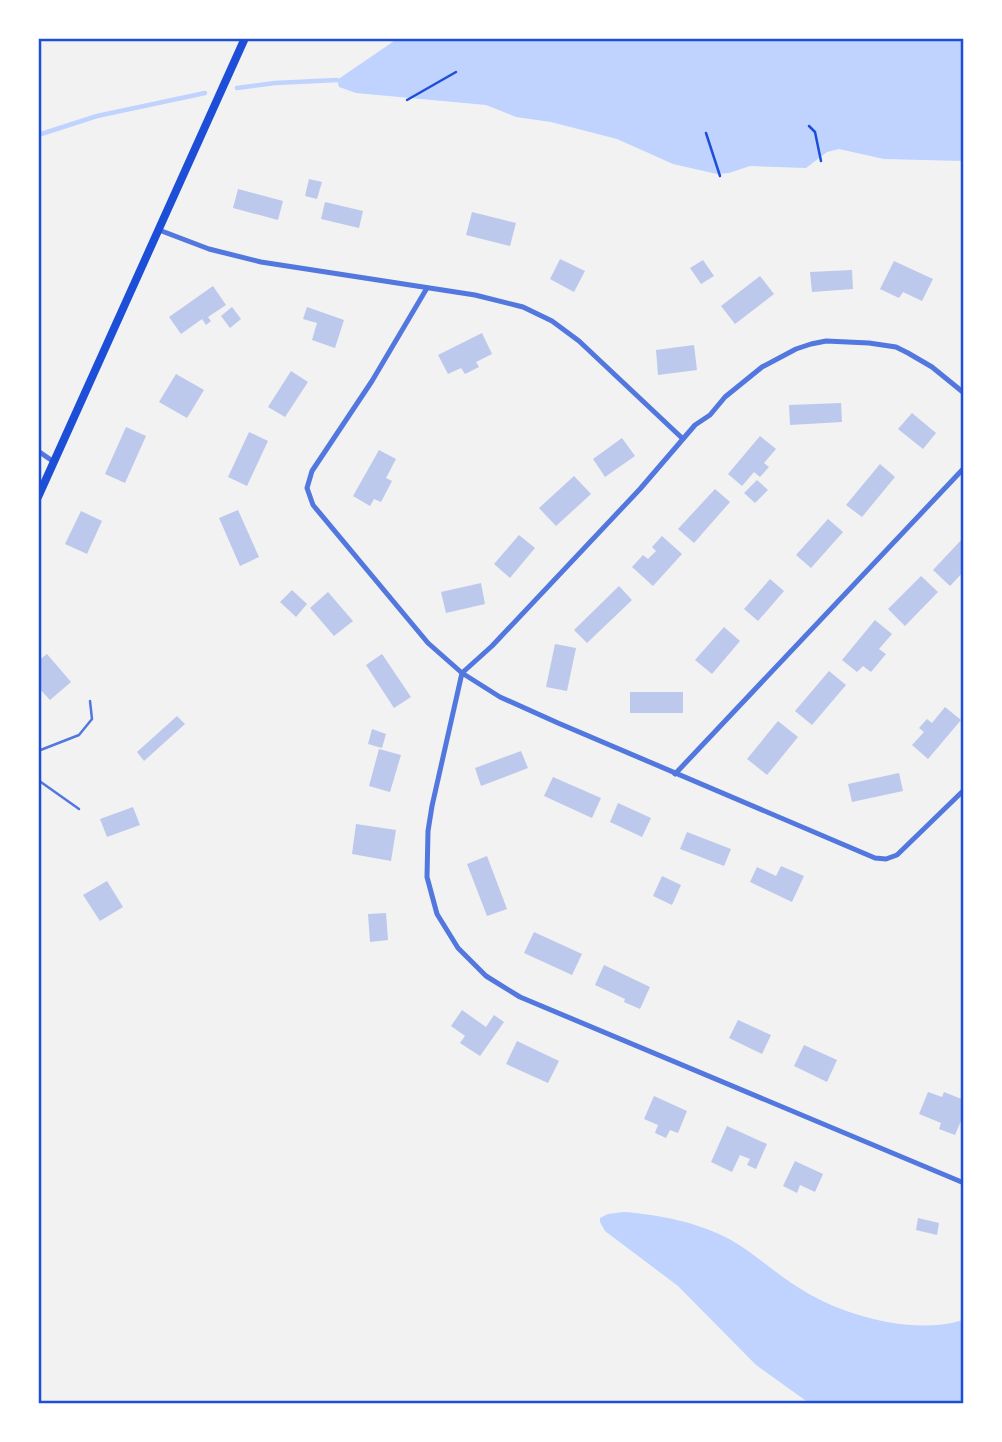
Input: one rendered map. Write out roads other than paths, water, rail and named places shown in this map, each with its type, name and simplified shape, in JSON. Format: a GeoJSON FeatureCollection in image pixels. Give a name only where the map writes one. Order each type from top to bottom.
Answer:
{"type":"FeatureCollection","features":[{"type":"Feature","properties":{"kind":"main road"},"geometry":{"type":"LineString","coordinates":[[38,498],[246,38]]}},
{"type":"Feature","properties":{"kind":"street"},"geometry":{"type":"LineString","coordinates":[[159,230],[209,248],[261,262],[499,300],[523,307],[552,321],[579,341],[682,438]]}},
{"type":"Feature","properties":{"kind":"street"},"geometry":{"type":"LineString","coordinates":[[427,288],[372,381],[312,471],[307,488],[313,505],[419,632],[462,673],[500,697],[675,774],[880,859],[892,858],[908,847],[964,790]]}},
{"type":"Feature","properties":{"kind":"street"},"geometry":{"type":"LineString","coordinates":[[964,393],[932,367],[896,347],[826,341],[796,349],[743,381],[682,438],[640,489],[542,594],[462,673],[432,806],[426,862],[427,877],[437,914],[458,948],[494,982],[520,997],[964,1183]]}},
{"type":"Feature","properties":{"kind":"street"},"geometry":{"type":"LineString","coordinates":[[38,451],[54,462]]}},
{"type":"Feature","properties":{"kind":"street"},"geometry":{"type":"LineString","coordinates":[[675,774],[964,468]]}},
{"type":"Feature","properties":{"kind":"lane"},"geometry":{"type":"LineString","coordinates":[[38,751],[79,735],[92,719],[90,701]]}},
{"type":"Feature","properties":{"kind":"lane"},"geometry":{"type":"LineString","coordinates":[[38,780],[79,809]]}},
{"type":"Feature","properties":{"kind":"water"},"geometry":{"type":"Polygon","coordinates":[[[397,39],[963,39],[963,161],[884,159],[839,149],[827,152],[806,168],[750,166],[717,174],[673,164],[617,139],[551,122],[516,117],[486,105],[356,93],[339,87],[337,80],[397,39]]]}},
{"type":"Feature","properties":{"kind":"water"},"geometry":{"type":"Polygon","coordinates":[[[624,1212],[679,1220],[705,1228],[739,1245],[813,1296],[855,1314],[922,1326],[963,1320],[963,1403],[809,1403],[756,1365],[678,1286],[605,1231],[600,1218],[624,1212]]]}},
{"type":"Feature","properties":{"kind":"waterway"},"geometry":{"type":"LineString","coordinates":[[237,88],[337,80]]}},
{"type":"Feature","properties":{"kind":"waterway"},"geometry":{"type":"LineString","coordinates":[[38,135],[97,116],[205,93]]}}]}
